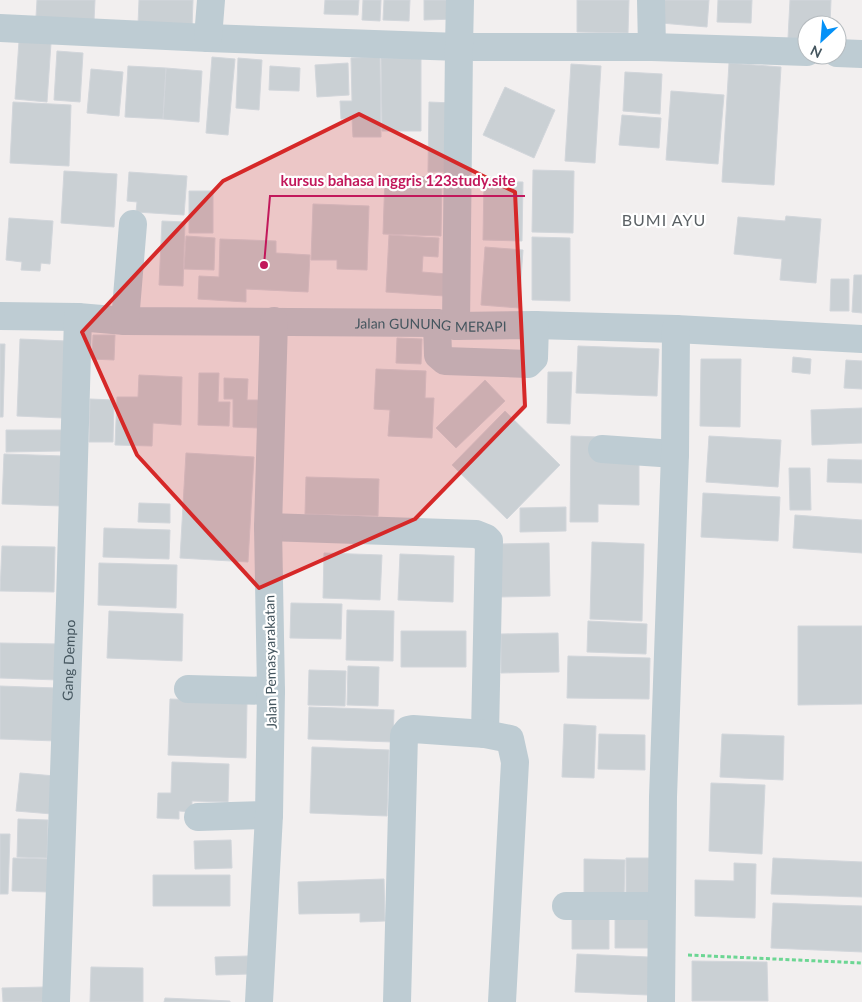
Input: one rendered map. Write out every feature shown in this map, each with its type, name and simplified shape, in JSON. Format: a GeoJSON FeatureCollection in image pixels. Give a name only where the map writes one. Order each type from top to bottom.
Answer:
{"type":"FeatureCollection","features":[{"type":"Feature","properties":{"kind":"street"},"geometry":{"type":"LineString","coordinates":[[208,38],[211,0]]}},
{"type":"Feature","properties":{"kind":"street"},"geometry":{"type":"LineString","coordinates":[[460,0],[447,325],[438,355],[445,361],[528,364],[534,358],[535,325]]}},
{"type":"Feature","properties":{"kind":"street"},"geometry":{"type":"LineString","coordinates":[[651,0],[652,47]]}},
{"type":"Feature","properties":{"kind":"street"},"geometry":{"type":"LineString","coordinates":[[0,28],[459,47],[652,47],[797,52]]}},
{"type":"Feature","properties":{"kind":"street"},"geometry":{"type":"LineString","coordinates":[[847,53],[862,54]]}},
{"type":"Feature","properties":{"kind":"street"},"geometry":{"type":"LineString","coordinates":[[125,321],[133,224]]}},
{"type":"Feature","properties":{"kind":"street","name":"Jalan GUNUNG MERAPI"},"geometry":{"type":"LineString","coordinates":[[0,316],[78,317],[125,321],[535,325],[676,329],[862,339]]}},
{"type":"Feature","properties":{"kind":"street","name":"Gang Dempo"},"geometry":{"type":"LineString","coordinates":[[56,1002],[78,317]]}},
{"type":"Feature","properties":{"kind":"street","name":"Jalan Pemasyarakatan"},"geometry":{"type":"LineString","coordinates":[[258,1002],[269,816],[271,691],[268,527],[274,321]]}},
{"type":"Feature","properties":{"kind":"street"},"geometry":{"type":"LineString","coordinates":[[661,1002],[663,797],[675,454],[676,329]]}},
{"type":"Feature","properties":{"kind":"street"},"geometry":{"type":"LineString","coordinates":[[602,449],[675,454]]}},
{"type":"Feature","properties":{"kind":"street"},"geometry":{"type":"LineString","coordinates":[[268,527],[476,534],[486,538],[489,541],[485,734]]}},
{"type":"Feature","properties":{"kind":"street"},"geometry":{"type":"LineString","coordinates":[[188,689],[271,691]]}},
{"type":"Feature","properties":{"kind":"street"},"geometry":{"type":"LineString","coordinates":[[397,1002],[404,735],[408,730],[413,729],[485,734],[510,739],[515,762],[502,1002]]}},
{"type":"Feature","properties":{"kind":"street"},"geometry":{"type":"LineString","coordinates":[[198,817],[269,816]]}},
{"type":"Feature","properties":{"kind":"street"},"geometry":{"type":"LineString","coordinates":[[566,906],[661,906]]}},
{"type":"Feature","properties":{"kind":"path"},"geometry":{"type":"LineString","coordinates":[[660,953],[862,964]]}},
{"type":"Feature","properties":{"kind":"highlighted area"},"geometry":{"type":"Polygon","coordinates":[[[359,114],[515,192],[525,406],[415,519],[259,588],[137,455],[82,332],[223,181],[359,114]]]}},
{"type":"Feature","properties":{"kind":"building"},"geometry":{"type":"Polygon","coordinates":[[[37,0],[95,0],[94,21],[36,17],[37,0]]]}},
{"type":"Feature","properties":{"kind":"building"},"geometry":{"type":"Polygon","coordinates":[[[139,0],[193,0],[192,28],[138,24],[139,0]]]}},
{"type":"Feature","properties":{"kind":"building"},"geometry":{"type":"Polygon","coordinates":[[[325,0],[359,0],[358,15],[324,14],[325,0]]]}},
{"type":"Feature","properties":{"kind":"building"},"geometry":{"type":"Polygon","coordinates":[[[363,0],[381,0],[380,21],[362,20],[363,0]]]}},
{"type":"Feature","properties":{"kind":"building"},"geometry":{"type":"Polygon","coordinates":[[[384,0],[410,0],[409,21],[383,20],[384,0]]]}},
{"type":"Feature","properties":{"kind":"building"},"geometry":{"type":"Polygon","coordinates":[[[424,0],[454,0],[454,19],[424,20],[424,0]]]}},
{"type":"Feature","properties":{"kind":"building"},"geometry":{"type":"Polygon","coordinates":[[[577,0],[629,0],[628,33],[577,32],[577,0]]]}},
{"type":"Feature","properties":{"kind":"building"},"geometry":{"type":"Polygon","coordinates":[[[663,0],[709,0],[707,27],[661,23],[663,0]]]}},
{"type":"Feature","properties":{"kind":"building"},"geometry":{"type":"Polygon","coordinates":[[[718,0],[752,0],[751,23],[717,22],[718,0]]]}},
{"type":"Feature","properties":{"kind":"building"},"geometry":{"type":"Polygon","coordinates":[[[790,0],[831,0],[830,15],[797,15],[797,38],[788,38],[790,0]]]}},
{"type":"Feature","properties":{"kind":"building"},"geometry":{"type":"Polygon","coordinates":[[[19,41],[51,43],[47,102],[15,99],[19,41]]]}},
{"type":"Feature","properties":{"kind":"building"},"geometry":{"type":"Polygon","coordinates":[[[57,51],[83,53],[80,102],[54,100],[57,51]]]}},
{"type":"Feature","properties":{"kind":"building"},"geometry":{"type":"Polygon","coordinates":[[[212,57],[235,59],[228,135],[206,133],[212,57]]]}},
{"type":"Feature","properties":{"kind":"building"},"geometry":{"type":"Polygon","coordinates":[[[380,57],[381,137],[353,137],[352,118],[341,119],[340,101],[352,101],[351,58],[380,57]]]}},
{"type":"Feature","properties":{"kind":"building"},"geometry":{"type":"Polygon","coordinates":[[[238,58],[262,60],[259,110],[236,108],[238,58]]]}},
{"type":"Feature","properties":{"kind":"building"},"geometry":{"type":"Polygon","coordinates":[[[381,58],[421,58],[421,131],[382,131],[381,58]]]}},
{"type":"Feature","properties":{"kind":"building"},"geometry":{"type":"Polygon","coordinates":[[[348,63],[349,95],[317,97],[315,65],[348,63]]]}},
{"type":"Feature","properties":{"kind":"building"},"geometry":{"type":"Polygon","coordinates":[[[729,63],[781,67],[774,185],[722,182],[729,63]]]}},
{"type":"Feature","properties":{"kind":"building"},"geometry":{"type":"Polygon","coordinates":[[[571,64],[601,66],[595,163],[565,161],[571,64]]]}},
{"type":"Feature","properties":{"kind":"building"},"geometry":{"type":"Polygon","coordinates":[[[128,66],[166,68],[163,119],[125,117],[128,66]]]}},
{"type":"Feature","properties":{"kind":"building"},"geometry":{"type":"Polygon","coordinates":[[[270,66],[300,68],[299,91],[269,90],[270,66]]]}},
{"type":"Feature","properties":{"kind":"building"},"geometry":{"type":"Polygon","coordinates":[[[166,68],[202,71],[199,122],[163,119],[166,68]]]}},
{"type":"Feature","properties":{"kind":"building"},"geometry":{"type":"Polygon","coordinates":[[[91,69],[123,72],[119,116],[87,113],[91,69]]]}},
{"type":"Feature","properties":{"kind":"building"},"geometry":{"type":"Polygon","coordinates":[[[625,72],[662,74],[660,114],[623,111],[625,72]]]}},
{"type":"Feature","properties":{"kind":"building"},"geometry":{"type":"Polygon","coordinates":[[[505,87],[555,110],[534,158],[483,135],[505,87]]]}},
{"type":"Feature","properties":{"kind":"building"},"geometry":{"type":"Polygon","coordinates":[[[671,91],[724,95],[718,164],[666,160],[671,91]]]}},
{"type":"Feature","properties":{"kind":"building"},"geometry":{"type":"Polygon","coordinates":[[[13,102],[71,105],[69,166],[10,163],[13,102]]]}},
{"type":"Feature","properties":{"kind":"building"},"geometry":{"type":"Polygon","coordinates":[[[429,102],[452,103],[451,172],[428,172],[429,102]]]}},
{"type":"Feature","properties":{"kind":"building"},"geometry":{"type":"Polygon","coordinates":[[[622,115],[661,118],[659,148],[619,145],[622,115]]]}},
{"type":"Feature","properties":{"kind":"building"},"geometry":{"type":"Polygon","coordinates":[[[533,170],[574,171],[573,233],[532,232],[533,170]]]}},
{"type":"Feature","properties":{"kind":"building"},"geometry":{"type":"Polygon","coordinates":[[[64,171],[117,174],[114,227],[61,223],[64,171]]]}},
{"type":"Feature","properties":{"kind":"building"},"geometry":{"type":"Polygon","coordinates":[[[129,172],[187,176],[184,215],[136,212],[137,202],[127,201],[129,172]]]}},
{"type":"Feature","properties":{"kind":"building"},"geometry":{"type":"Polygon","coordinates":[[[385,176],[442,177],[441,236],[383,234],[385,176]]]}},
{"type":"Feature","properties":{"kind":"building"},"geometry":{"type":"Polygon","coordinates":[[[484,181],[523,182],[522,241],[483,240],[484,181]]]}},
{"type":"Feature","properties":{"kind":"building"},"geometry":{"type":"Polygon","coordinates":[[[189,191],[213,191],[213,233],[189,233],[189,191]]]}},
{"type":"Feature","properties":{"kind":"building"},"geometry":{"type":"Polygon","coordinates":[[[313,204],[369,206],[367,270],[337,269],[337,260],[311,260],[313,204]]]}},
{"type":"Feature","properties":{"kind":"building"},"geometry":{"type":"Polygon","coordinates":[[[786,216],[821,219],[816,283],[780,280],[782,259],[734,254],[738,217],[785,221],[786,216]]]}},
{"type":"Feature","properties":{"kind":"building"},"geometry":{"type":"Polygon","coordinates":[[[9,218],[53,221],[50,264],[41,263],[40,271],[21,270],[22,262],[6,260],[9,218]]]}},
{"type":"Feature","properties":{"kind":"building"},"geometry":{"type":"Polygon","coordinates":[[[162,221],[185,222],[183,286],[159,285],[162,221]]]}},
{"type":"Feature","properties":{"kind":"building"},"geometry":{"type":"Polygon","coordinates":[[[389,235],[439,238],[438,257],[423,256],[422,272],[447,274],[445,296],[386,292],[389,235]]]}},
{"type":"Feature","properties":{"kind":"building"},"geometry":{"type":"Polygon","coordinates":[[[186,236],[215,238],[214,270],[184,269],[186,236]]]}},
{"type":"Feature","properties":{"kind":"building"},"geometry":{"type":"Polygon","coordinates":[[[532,237],[570,238],[570,301],[532,300],[532,237]]]}},
{"type":"Feature","properties":{"kind":"building"},"geometry":{"type":"Polygon","coordinates":[[[220,239],[276,241],[276,253],[310,255],[308,292],[246,289],[246,302],[198,299],[199,276],[219,277],[220,239]]]}},
{"type":"Feature","properties":{"kind":"building"},"geometry":{"type":"Polygon","coordinates":[[[485,247],[523,250],[519,308],[481,305],[485,247]]]}},
{"type":"Feature","properties":{"kind":"building"},"geometry":{"type":"Polygon","coordinates":[[[854,275],[862,275],[862,313],[852,312],[854,275]]]}},
{"type":"Feature","properties":{"kind":"building"},"geometry":{"type":"Polygon","coordinates":[[[831,279],[849,279],[849,311],[830,311],[831,279]]]}},
{"type":"Feature","properties":{"kind":"building"},"geometry":{"type":"Polygon","coordinates":[[[93,335],[115,335],[114,360],[92,359],[93,335]]]}},
{"type":"Feature","properties":{"kind":"building"},"geometry":{"type":"Polygon","coordinates":[[[397,338],[422,339],[421,364],[396,363],[397,338]]]}},
{"type":"Feature","properties":{"kind":"building"},"geometry":{"type":"Polygon","coordinates":[[[20,339],[66,341],[63,418],[17,416],[20,339]]]}},
{"type":"Feature","properties":{"kind":"building"},"geometry":{"type":"Polygon","coordinates":[[[0,344],[5,344],[3,417],[0,417],[0,344]]]}},
{"type":"Feature","properties":{"kind":"building"},"geometry":{"type":"Polygon","coordinates":[[[578,346],[659,349],[657,396],[576,393],[578,346]]]}},
{"type":"Feature","properties":{"kind":"building"},"geometry":{"type":"Polygon","coordinates":[[[793,357],[811,359],[810,374],[792,372],[793,357]]]}},
{"type":"Feature","properties":{"kind":"building"},"geometry":{"type":"Polygon","coordinates":[[[701,359],[741,359],[740,427],[700,426],[701,359]]]}},
{"type":"Feature","properties":{"kind":"building"},"geometry":{"type":"Polygon","coordinates":[[[846,360],[862,361],[862,389],[844,388],[846,360]]]}},
{"type":"Feature","properties":{"kind":"building"},"geometry":{"type":"Polygon","coordinates":[[[376,369],[426,371],[425,398],[434,398],[432,438],[388,436],[390,410],[374,409],[376,369]]]}},
{"type":"Feature","properties":{"kind":"building"},"geometry":{"type":"Polygon","coordinates":[[[548,372],[572,372],[570,424],[547,423],[548,372]]]}},
{"type":"Feature","properties":{"kind":"building"},"geometry":{"type":"Polygon","coordinates":[[[199,373],[219,373],[218,402],[230,402],[229,426],[198,425],[199,373]]]}},
{"type":"Feature","properties":{"kind":"building"},"geometry":{"type":"Polygon","coordinates":[[[139,375],[182,377],[181,425],[153,423],[152,446],[115,445],[117,397],[138,397],[139,375]]]}},
{"type":"Feature","properties":{"kind":"building"},"geometry":{"type":"Polygon","coordinates":[[[224,378],[248,379],[247,400],[260,400],[259,428],[233,427],[233,399],[224,399],[224,378]]]}},
{"type":"Feature","properties":{"kind":"building"},"geometry":{"type":"Polygon","coordinates":[[[485,380],[505,401],[456,448],[436,428],[485,380]]]}},
{"type":"Feature","properties":{"kind":"building"},"geometry":{"type":"Polygon","coordinates":[[[90,399],[114,400],[113,442],[89,442],[90,399]]]}},
{"type":"Feature","properties":{"kind":"building"},"geometry":{"type":"Polygon","coordinates":[[[862,408],[862,443],[812,445],[811,410],[862,408]]]}},
{"type":"Feature","properties":{"kind":"building"},"geometry":{"type":"Polygon","coordinates":[[[505,411],[560,465],[507,519],[452,465],[505,411]]]}},
{"type":"Feature","properties":{"kind":"building"},"geometry":{"type":"Polygon","coordinates":[[[6,430],[62,430],[62,451],[6,452],[6,430]]]}},
{"type":"Feature","properties":{"kind":"building"},"geometry":{"type":"Polygon","coordinates":[[[571,436],[600,437],[639,460],[639,505],[598,504],[598,522],[570,522],[571,436]]]}},
{"type":"Feature","properties":{"kind":"building"},"geometry":{"type":"Polygon","coordinates":[[[709,436],[781,440],[778,487],[706,482],[709,436]]]}},
{"type":"Feature","properties":{"kind":"building"},"geometry":{"type":"Polygon","coordinates":[[[186,453],[254,457],[248,562],[180,558],[186,453]]]}},
{"type":"Feature","properties":{"kind":"building"},"geometry":{"type":"Polygon","coordinates":[[[4,454],[63,456],[62,506],[2,504],[4,454]]]}},
{"type":"Feature","properties":{"kind":"building"},"geometry":{"type":"Polygon","coordinates":[[[828,459],[862,460],[862,483],[827,482],[828,459]]]}},
{"type":"Feature","properties":{"kind":"building"},"geometry":{"type":"Polygon","coordinates":[[[789,468],[810,468],[811,510],[790,510],[789,468]]]}},
{"type":"Feature","properties":{"kind":"building"},"geometry":{"type":"Polygon","coordinates":[[[306,477],[379,479],[378,516],[305,514],[306,477]]]}},
{"type":"Feature","properties":{"kind":"building"},"geometry":{"type":"Polygon","coordinates":[[[703,493],[780,497],[778,541],[701,537],[703,493]]]}},
{"type":"Feature","properties":{"kind":"building"},"geometry":{"type":"Polygon","coordinates":[[[139,503],[170,504],[170,523],[138,522],[139,503]]]}},
{"type":"Feature","properties":{"kind":"building"},"geometry":{"type":"Polygon","coordinates":[[[566,507],[566,531],[520,532],[520,508],[566,507]]]}},
{"type":"Feature","properties":{"kind":"building"},"geometry":{"type":"Polygon","coordinates":[[[795,515],[862,520],[862,553],[793,548],[795,515]]]}},
{"type":"Feature","properties":{"kind":"building"},"geometry":{"type":"Polygon","coordinates":[[[104,528],[170,530],[169,559],[103,557],[104,528]]]}},
{"type":"Feature","properties":{"kind":"building"},"geometry":{"type":"Polygon","coordinates":[[[592,542],[644,544],[642,621],[590,619],[592,542]]]}},
{"type":"Feature","properties":{"kind":"building"},"geometry":{"type":"Polygon","coordinates":[[[549,543],[550,596],[500,597],[499,544],[549,543]]]}},
{"type":"Feature","properties":{"kind":"building"},"geometry":{"type":"Polygon","coordinates":[[[2,546],[55,547],[54,592],[0,591],[2,546]]]}},
{"type":"Feature","properties":{"kind":"building"},"geometry":{"type":"Polygon","coordinates":[[[324,553],[382,555],[380,600],[323,598],[324,553]]]}},
{"type":"Feature","properties":{"kind":"building"},"geometry":{"type":"Polygon","coordinates":[[[400,554],[454,556],[453,602],[398,600],[400,554]]]}},
{"type":"Feature","properties":{"kind":"building"},"geometry":{"type":"Polygon","coordinates":[[[99,563],[177,565],[176,608],[98,605],[99,563]]]}},
{"type":"Feature","properties":{"kind":"building"},"geometry":{"type":"Polygon","coordinates":[[[291,603],[342,604],[341,639],[290,638],[291,603]]]}},
{"type":"Feature","properties":{"kind":"building"},"geometry":{"type":"Polygon","coordinates":[[[347,610],[394,611],[393,661],[346,660],[347,610]]]}},
{"type":"Feature","properties":{"kind":"building"},"geometry":{"type":"Polygon","coordinates":[[[109,611],[183,614],[182,661],[107,658],[109,611]]]}},
{"type":"Feature","properties":{"kind":"building"},"geometry":{"type":"Polygon","coordinates":[[[588,621],[647,624],[646,654],[587,652],[588,621]]]}},
{"type":"Feature","properties":{"kind":"building"},"geometry":{"type":"Polygon","coordinates":[[[798,626],[862,626],[862,704],[798,705],[798,626]]]}},
{"type":"Feature","properties":{"kind":"building"},"geometry":{"type":"Polygon","coordinates":[[[401,631],[466,631],[466,667],[401,667],[401,631]]]}},
{"type":"Feature","properties":{"kind":"building"},"geometry":{"type":"Polygon","coordinates":[[[558,633],[559,672],[501,673],[501,634],[558,633]]]}},
{"type":"Feature","properties":{"kind":"building"},"geometry":{"type":"Polygon","coordinates":[[[0,643],[59,644],[58,680],[0,678],[0,643]]]}},
{"type":"Feature","properties":{"kind":"building"},"geometry":{"type":"Polygon","coordinates":[[[568,656],[650,658],[649,699],[567,698],[568,656]]]}},
{"type":"Feature","properties":{"kind":"building"},"geometry":{"type":"Polygon","coordinates":[[[348,666],[379,667],[378,706],[347,705],[348,666]]]}},
{"type":"Feature","properties":{"kind":"building"},"geometry":{"type":"Polygon","coordinates":[[[309,670],[346,671],[345,706],[308,705],[309,670]]]}},
{"type":"Feature","properties":{"kind":"building"},"geometry":{"type":"Polygon","coordinates":[[[0,686],[57,688],[56,741],[0,739],[0,686]]]}},
{"type":"Feature","properties":{"kind":"building"},"geometry":{"type":"Polygon","coordinates":[[[170,699],[247,702],[246,758],[168,755],[170,699]]]}},
{"type":"Feature","properties":{"kind":"building"},"geometry":{"type":"Polygon","coordinates":[[[309,707],[394,710],[393,742],[308,739],[309,707]]]}},
{"type":"Feature","properties":{"kind":"building"},"geometry":{"type":"Polygon","coordinates":[[[564,724],[596,726],[594,778],[562,777],[564,724]]]}},
{"type":"Feature","properties":{"kind":"building"},"geometry":{"type":"Polygon","coordinates":[[[599,734],[645,735],[645,770],[598,769],[599,734]]]}},
{"type":"Feature","properties":{"kind":"building"},"geometry":{"type":"Polygon","coordinates":[[[722,734],[784,736],[783,780],[720,777],[722,734]]]}},
{"type":"Feature","properties":{"kind":"building"},"geometry":{"type":"Polygon","coordinates":[[[312,747],[389,750],[387,816],[310,813],[312,747]]]}},
{"type":"Feature","properties":{"kind":"building"},"geometry":{"type":"Polygon","coordinates":[[[172,762],[229,764],[228,802],[192,801],[192,812],[179,811],[179,819],[157,818],[158,793],[171,793],[172,762]]]}},
{"type":"Feature","properties":{"kind":"building"},"geometry":{"type":"Polygon","coordinates":[[[20,773],[55,776],[52,814],[16,811],[20,773]]]}},
{"type":"Feature","properties":{"kind":"building"},"geometry":{"type":"Polygon","coordinates":[[[711,783],[765,785],[762,854],[709,851],[711,783]]]}},
{"type":"Feature","properties":{"kind":"building"},"geometry":{"type":"Polygon","coordinates":[[[18,819],[48,820],[47,858],[17,857],[18,819]]]}},
{"type":"Feature","properties":{"kind":"building"},"geometry":{"type":"Polygon","coordinates":[[[0,834],[10,834],[8,894],[0,894],[0,834]]]}},
{"type":"Feature","properties":{"kind":"building"},"geometry":{"type":"Polygon","coordinates":[[[231,840],[232,868],[195,869],[194,841],[231,840]]]}},
{"type":"Feature","properties":{"kind":"building"},"geometry":{"type":"Polygon","coordinates":[[[13,858],[51,859],[50,892],[12,891],[13,858]]]}},
{"type":"Feature","properties":{"kind":"building"},"geometry":{"type":"Polygon","coordinates":[[[626,858],[659,858],[660,897],[626,897],[626,858]]]}},
{"type":"Feature","properties":{"kind":"building"},"geometry":{"type":"Polygon","coordinates":[[[773,858],[862,862],[862,897],[771,894],[773,858]]]}},
{"type":"Feature","properties":{"kind":"building"},"geometry":{"type":"Polygon","coordinates":[[[584,859],[625,860],[624,899],[584,899],[584,859]]]}},
{"type":"Feature","properties":{"kind":"building"},"geometry":{"type":"Polygon","coordinates":[[[734,863],[756,864],[755,918],[695,916],[695,880],[734,881],[734,863]]]}},
{"type":"Feature","properties":{"kind":"building"},"geometry":{"type":"Polygon","coordinates":[[[153,875],[230,875],[230,906],[153,906],[153,875]]]}},
{"type":"Feature","properties":{"kind":"building"},"geometry":{"type":"Polygon","coordinates":[[[384,879],[385,921],[360,922],[360,913],[299,914],[298,882],[384,879]]]}},
{"type":"Feature","properties":{"kind":"building"},"geometry":{"type":"Polygon","coordinates":[[[773,903],[862,906],[862,952],[771,948],[773,903]]]}},
{"type":"Feature","properties":{"kind":"building"},"geometry":{"type":"Polygon","coordinates":[[[615,916],[654,916],[654,948],[615,948],[615,916]]]}},
{"type":"Feature","properties":{"kind":"building"},"geometry":{"type":"Polygon","coordinates":[[[572,917],[609,917],[609,949],[572,949],[572,917]]]}},
{"type":"Feature","properties":{"kind":"building"},"geometry":{"type":"Polygon","coordinates":[[[577,954],[649,957],[648,995],[575,992],[577,954]]]}},
{"type":"Feature","properties":{"kind":"building"},"geometry":{"type":"Polygon","coordinates":[[[248,956],[249,974],[216,975],[215,957],[248,956]]]}},
{"type":"Feature","properties":{"kind":"building"},"geometry":{"type":"Polygon","coordinates":[[[692,961],[767,962],[768,1001],[692,1001],[692,961]]]}},
{"type":"Feature","properties":{"kind":"building"},"geometry":{"type":"Polygon","coordinates":[[[91,967],[143,968],[143,1002],[90,1002],[91,967]]]}},
{"type":"Feature","properties":{"kind":"building"},"geometry":{"type":"Polygon","coordinates":[[[45,987],[46,1002],[3,1002],[2,988],[45,987]]]}},
{"type":"Feature","properties":{"kind":"building"},"geometry":{"type":"Polygon","coordinates":[[[165,998],[230,1001],[230,1002],[164,1002],[165,998]]]}},
{"type":"Feature","properties":{"kind":"place","name":"kursus bahasa inggris 123study.site"},"geometry":{"type":"Point","coordinates":[264,265]}},
{"type":"Feature","properties":{"kind":"district","name":"BUMI AYU"},"geometry":{"type":"Point","coordinates":[664,219]}}]}
